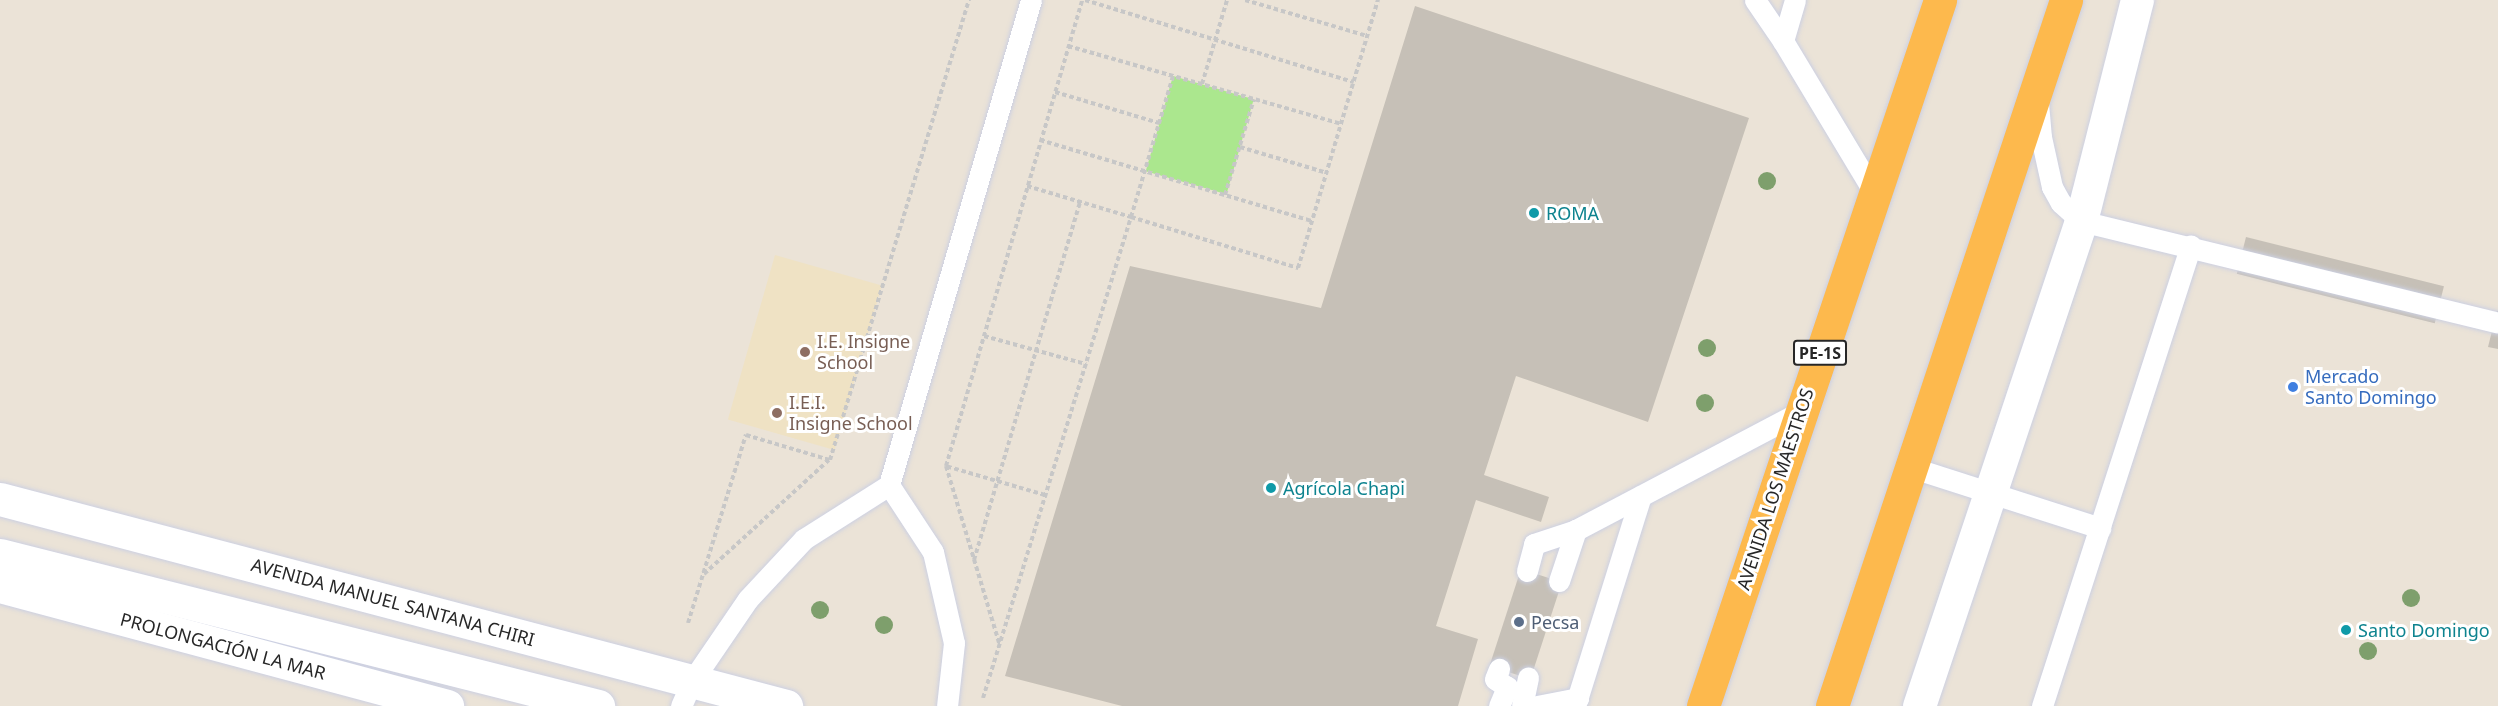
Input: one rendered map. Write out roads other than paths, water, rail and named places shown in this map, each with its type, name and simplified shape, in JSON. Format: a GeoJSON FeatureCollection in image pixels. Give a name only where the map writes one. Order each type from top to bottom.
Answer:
{"type":"FeatureCollection","features":[{"type":"Feature","properties":{"kind":"highway","name":"AVENIDA LOS MAESTROS"},"geometry":{"type":"LineString","coordinates":[[1703,706],[1800,411],[1940,0]]}},
{"type":"Feature","properties":{"kind":"highway"},"geometry":{"type":"LineString","coordinates":[[1832,706],[2066,0]]}},
{"type":"Feature","properties":{"kind":"street"},"geometry":{"type":"LineString","coordinates":[[1918,706],[2082,221],[2137,0]]}},
{"type":"Feature","properties":{"kind":"street","name":"AVENIDA MANUEL SANTANA CHIRI"},"geometry":{"type":"LineString","coordinates":[[0,499],[687,694],[786,706]]}},
{"type":"Feature","properties":{"kind":"street"},"geometry":{"type":"LineString","coordinates":[[0,555],[598,706]]}},
{"type":"Feature","properties":{"kind":"street","name":"PROLONGACIÓN LA MAR"},"geometry":{"type":"LineString","coordinates":[[0,586],[447,706]]}},
{"type":"Feature","properties":{"kind":"lane"},"geometry":{"type":"LineString","coordinates":[[687,694],[748,599],[804,539],[889,485],[1031,0]]}},
{"type":"Feature","properties":{"kind":"lane"},"geometry":{"type":"LineString","coordinates":[[1755,0],[1783,41],[1875,194]]}},
{"type":"Feature","properties":{"kind":"lane"},"geometry":{"type":"LineString","coordinates":[[1783,41],[1796,0]]}},
{"type":"Feature","properties":{"kind":"lane"},"geometry":{"type":"LineString","coordinates":[[2038,85],[2041,136],[2052,187],[2061,203],[2082,221],[2498,323]]}},
{"type":"Feature","properties":{"kind":"lane"},"geometry":{"type":"LineString","coordinates":[[2042,706],[2191,246]]}},
{"type":"Feature","properties":{"kind":"lane"},"geometry":{"type":"LineString","coordinates":[[1527,571],[1534,544],[1576,530],[1800,411]]}},
{"type":"Feature","properties":{"kind":"lane"},"geometry":{"type":"LineString","coordinates":[[1911,467],[2100,528]]}},
{"type":"Feature","properties":{"kind":"lane"},"geometry":{"type":"LineString","coordinates":[[889,485],[933,552],[954,643],[947,706]]}},
{"type":"Feature","properties":{"kind":"lane"},"geometry":{"type":"LineString","coordinates":[[1537,706],[1576,702],[1641,496]]}},
{"type":"Feature","properties":{"kind":"lane"},"geometry":{"type":"LineString","coordinates":[[1559,581],[1576,530]]}},
{"type":"Feature","properties":{"kind":"lane"},"geometry":{"type":"LineString","coordinates":[[1502,688],[1520,706],[1528,678]]}},
{"type":"Feature","properties":{"kind":"place","name":"ROMA"},"geometry":{"type":"Point","coordinates":[1534,213]}},
{"type":"Feature","properties":{"kind":"place","name":"I.E. Insigne School"},"geometry":{"type":"Point","coordinates":[805,352]}},
{"type":"Feature","properties":{"kind":"place","name":"Mercado Santo Domingo"},"geometry":{"type":"Point","coordinates":[2293,387]}},
{"type":"Feature","properties":{"kind":"place","name":"I.E.I. Insigne School"},"geometry":{"type":"Point","coordinates":[777,413]}},
{"type":"Feature","properties":{"kind":"place","name":"Agrícola Chapi"},"geometry":{"type":"Point","coordinates":[1271,488]}},
{"type":"Feature","properties":{"kind":"place","name":"Pecsa"},"geometry":{"type":"Point","coordinates":[1519,622]}},
{"type":"Feature","properties":{"kind":"place","name":"Santo Domingo"},"geometry":{"type":"Point","coordinates":[2346,630]}}]}
